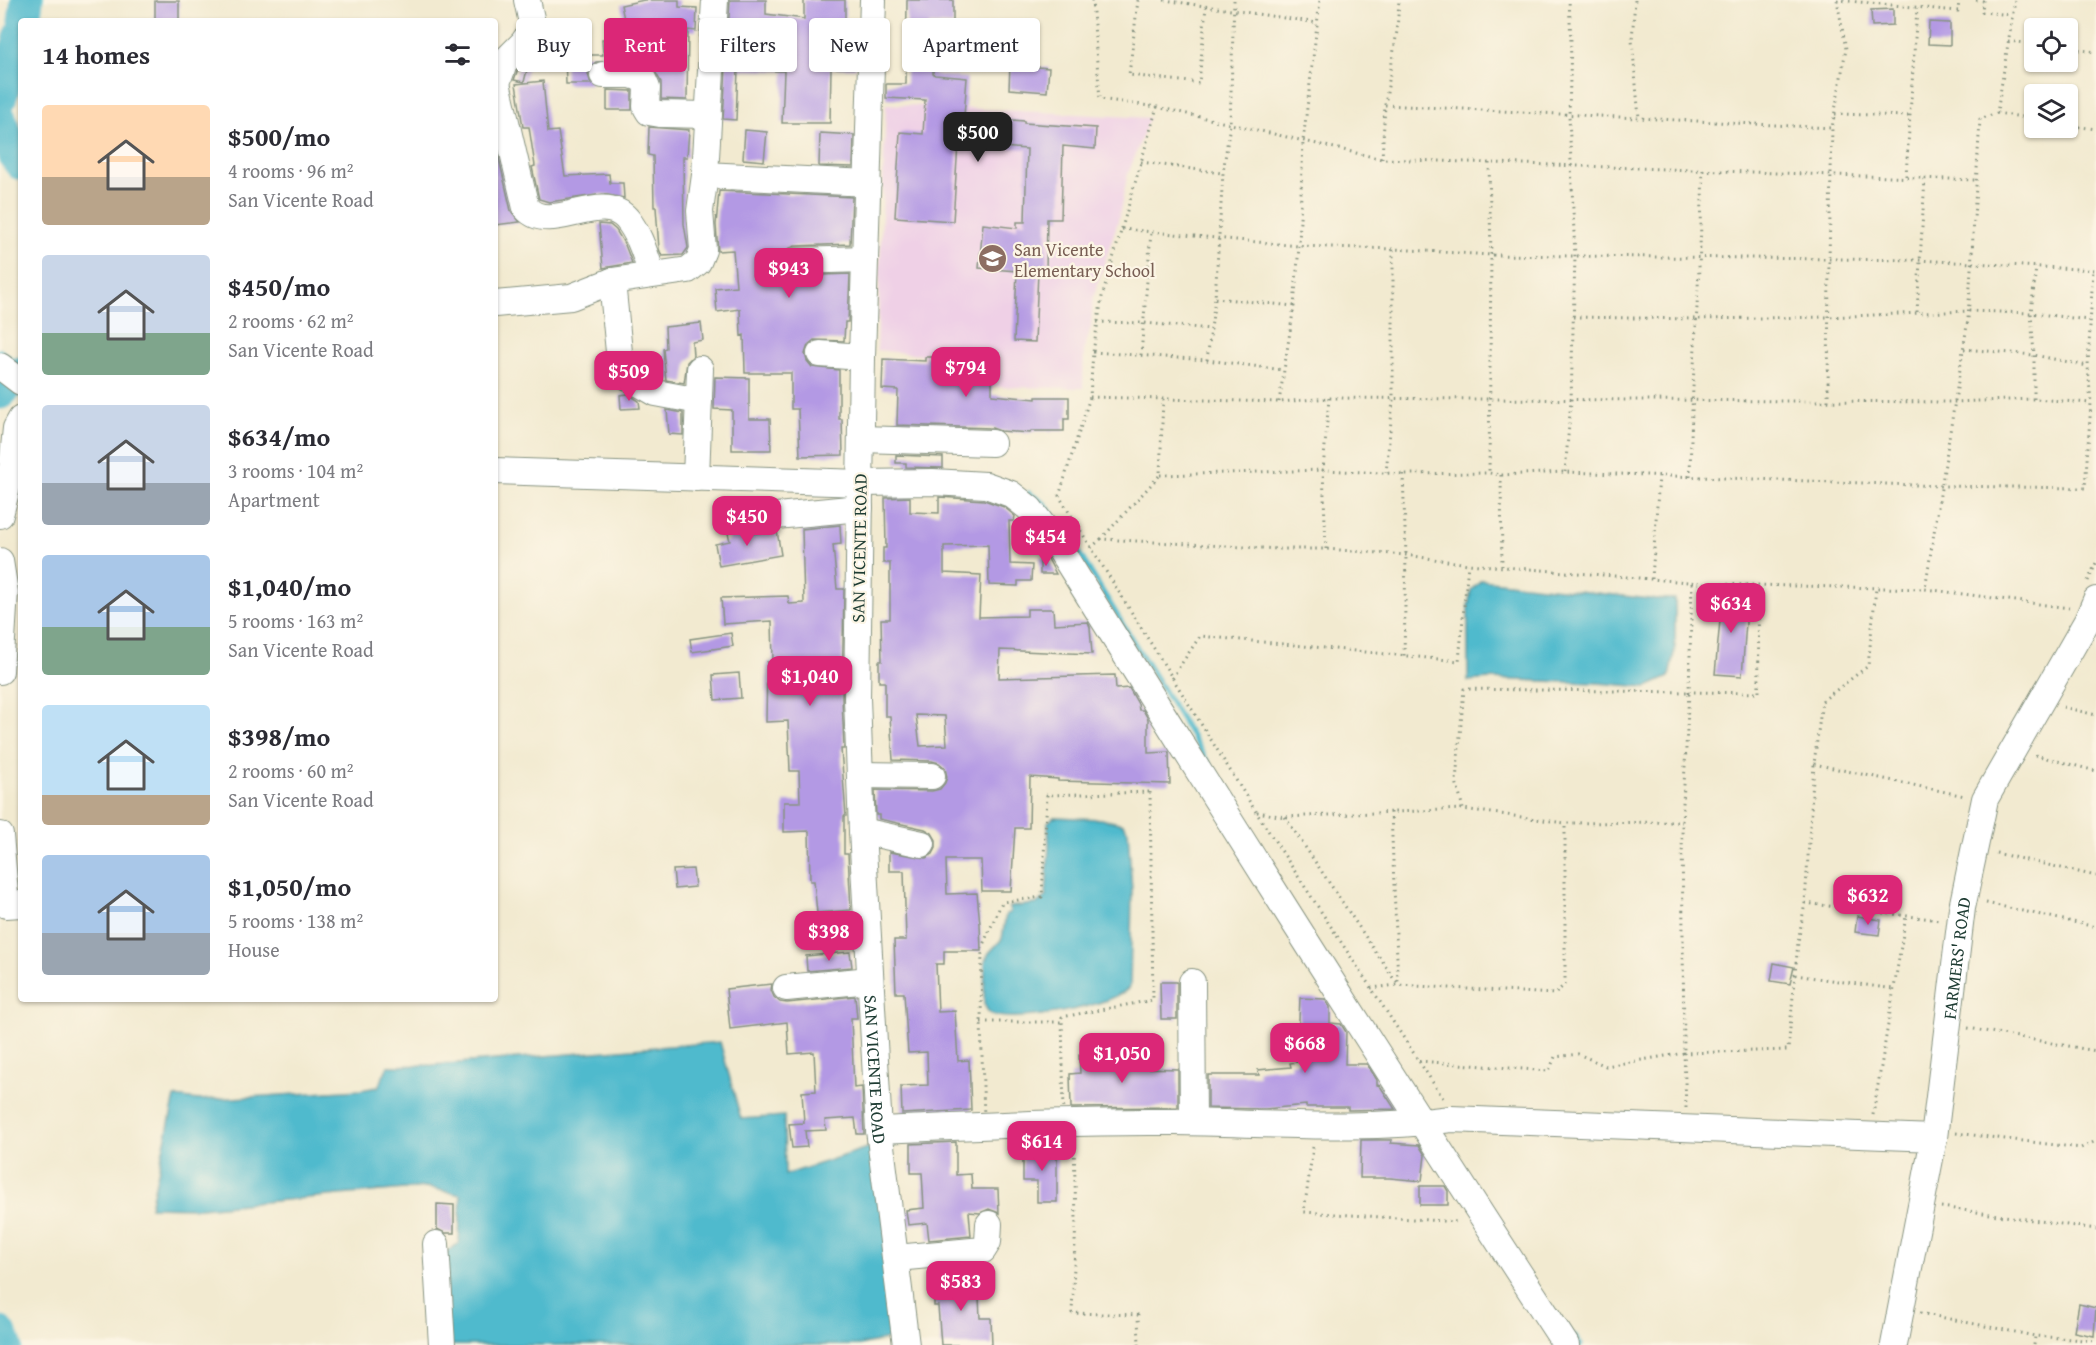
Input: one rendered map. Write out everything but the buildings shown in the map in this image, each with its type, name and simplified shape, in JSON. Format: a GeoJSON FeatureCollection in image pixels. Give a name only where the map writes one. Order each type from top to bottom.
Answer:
{"type":"FeatureCollection","features":[{"type":"Feature","properties":{"kind":"street"},"geometry":{"type":"LineString","coordinates":[[498,77],[505,61],[524,43],[531,31],[532,23],[527,0]]}},
{"type":"Feature","properties":{"kind":"street"},"geometry":{"type":"LineString","coordinates":[[498,304],[571,297],[612,282],[688,270],[701,257],[703,250],[700,211],[705,175],[715,0]]}},
{"type":"Feature","properties":{"kind":"street","name":"SAN VICENTE ROAD"},"geometry":{"type":"LineString","coordinates":[[873,0],[862,357],[857,698],[879,1130],[906,1345]]}},
{"type":"Feature","properties":{"kind":"street"},"geometry":{"type":"LineString","coordinates":[[603,75],[631,75],[643,79],[647,88],[646,107],[654,113],[709,115]]}},
{"type":"Feature","properties":{"kind":"street"},"geometry":{"type":"LineString","coordinates":[[498,90],[526,208],[538,217],[545,218],[588,210],[616,212],[625,217],[638,234],[652,274]]}},
{"type":"Feature","properties":{"kind":"street"},"geometry":{"type":"LineString","coordinates":[[705,175],[868,183]]}},
{"type":"Feature","properties":{"kind":"street"},"geometry":{"type":"LineString","coordinates":[[796,261],[865,259]]}},
{"type":"Feature","properties":{"kind":"street"},"geometry":{"type":"LineString","coordinates":[[612,282],[623,374],[656,393],[699,401]]}},
{"type":"Feature","properties":{"kind":"street"},"geometry":{"type":"LineString","coordinates":[[820,354],[862,357]]}},
{"type":"Feature","properties":{"kind":"street"},"geometry":{"type":"LineString","coordinates":[[696,478],[700,369]]}},
{"type":"Feature","properties":{"kind":"street"},"geometry":{"type":"LineString","coordinates":[[0,515],[12,468],[18,424]]}},
{"type":"Feature","properties":{"kind":"street"},"geometry":{"type":"LineString","coordinates":[[861,439],[992,443]]}},
{"type":"Feature","properties":{"kind":"street"},"geometry":{"type":"LineString","coordinates":[[498,471],[986,485],[1011,494],[1030,509],[1054,540],[1246,849],[1566,1345]]}},
{"type":"Feature","properties":{"kind":"street"},"geometry":{"type":"LineString","coordinates":[[755,518],[860,508]]}},
{"type":"Feature","properties":{"kind":"street"},"geometry":{"type":"LineString","coordinates":[[0,561],[13,595],[0,671]]}},
{"type":"Feature","properties":{"kind":"street","name":"FARMERS' ROAD"},"geometry":{"type":"LineString","coordinates":[[1894,1345],[1940,1135],[1962,908],[1985,799],[2087,621],[2085,600]]}},
{"type":"Feature","properties":{"kind":"street"},"geometry":{"type":"LineString","coordinates":[[860,775],[932,776]]}},
{"type":"Feature","properties":{"kind":"street"},"geometry":{"type":"LineString","coordinates":[[862,831],[922,844]]}},
{"type":"Feature","properties":{"kind":"street"},"geometry":{"type":"LineString","coordinates":[[0,835],[6,905],[18,904]]}},
{"type":"Feature","properties":{"kind":"street"},"geometry":{"type":"LineString","coordinates":[[786,988],[870,980]]}},
{"type":"Feature","properties":{"kind":"street"},"geometry":{"type":"LineString","coordinates":[[1192,982],[1193,1122]]}},
{"type":"Feature","properties":{"kind":"street"},"geometry":{"type":"LineString","coordinates":[[879,1130],[1096,1121],[1421,1123],[1452,1119],[1940,1135]]}},
{"type":"Feature","properties":{"kind":"street"},"geometry":{"type":"LineString","coordinates":[[896,1258],[983,1250],[988,1242],[989,1224]]}},
{"type":"Feature","properties":{"kind":"street"},"geometry":{"type":"LineString","coordinates":[[436,1244],[442,1345]]}},
{"type":"Feature","properties":{"kind":"path"},"geometry":{"type":"LineString","coordinates":[[1092,0],[1100,99],[1157,107],[1382,159],[1976,180]]}},
{"type":"Feature","properties":{"kind":"path"},"geometry":{"type":"LineString","coordinates":[[1138,0],[1129,75],[1199,83],[1206,6]]}},
{"type":"Feature","properties":{"kind":"path"},"geometry":{"type":"LineString","coordinates":[[1164,0],[1318,23]]}},
{"type":"Feature","properties":{"kind":"path"},"geometry":{"type":"LineString","coordinates":[[1208,360],[1215,298],[1222,173],[1230,124],[1233,0]]}},
{"type":"Feature","properties":{"kind":"path"},"geometry":{"type":"LineString","coordinates":[[1279,402],[1294,306],[1303,141],[1320,0]]}},
{"type":"Feature","properties":{"kind":"path"},"geometry":{"type":"LineString","coordinates":[[1382,159],[1385,105],[1397,31],[1399,0]]}},
{"type":"Feature","properties":{"kind":"path"},"geometry":{"type":"LineString","coordinates":[[1565,472],[1571,401],[1575,257],[1569,115],[1571,41],[1569,0]]}},
{"type":"Feature","properties":{"kind":"path"},"geometry":{"type":"LineString","coordinates":[[1635,0],[1632,40],[1639,118]]}},
{"type":"Feature","properties":{"kind":"path"},"geometry":{"type":"LineString","coordinates":[[1828,401],[1832,128],[1846,49],[1837,0],[1958,11],[1959,0]]}},
{"type":"Feature","properties":{"kind":"path"},"geometry":{"type":"LineString","coordinates":[[1976,0],[1983,1],[1982,12],[2012,15]]}},
{"type":"Feature","properties":{"kind":"path"},"geometry":{"type":"LineString","coordinates":[[1997,113],[2015,0]]}},
{"type":"Feature","properties":{"kind":"path"},"geometry":{"type":"LineString","coordinates":[[1906,177],[1917,8]]}},
{"type":"Feature","properties":{"kind":"path"},"geometry":{"type":"LineString","coordinates":[[2008,41],[2024,43]]}},
{"type":"Feature","properties":{"kind":"path"},"geometry":{"type":"LineString","coordinates":[[2078,50],[2096,52]]}},
{"type":"Feature","properties":{"kind":"path"},"geometry":{"type":"LineString","coordinates":[[1385,105],[1832,128]]}},
{"type":"Feature","properties":{"kind":"path"},"geometry":{"type":"LineString","coordinates":[[1157,107],[1102,297],[1092,352],[1090,397],[1059,496],[1256,812],[1444,1099]]}},
{"type":"Feature","properties":{"kind":"path"},"geometry":{"type":"LineString","coordinates":[[1925,589],[1969,311],[1980,119],[1997,113],[2024,117]]}},
{"type":"Feature","properties":{"kind":"path"},"geometry":{"type":"LineString","coordinates":[[1834,114],[1910,116]]}},
{"type":"Feature","properties":{"kind":"path"},"geometry":{"type":"LineString","coordinates":[[2078,127],[2096,129]]}},
{"type":"Feature","properties":{"kind":"path"},"geometry":{"type":"LineString","coordinates":[[1141,162],[1222,173]]}},
{"type":"Feature","properties":{"kind":"path"},"geometry":{"type":"LineString","coordinates":[[1489,163],[1491,255],[1489,473]]}},
{"type":"Feature","properties":{"kind":"path"},"geometry":{"type":"LineString","coordinates":[[1690,477],[1703,170]]}},
{"type":"Feature","properties":{"kind":"path"},"geometry":{"type":"LineString","coordinates":[[1917,312],[1925,177]]}},
{"type":"Feature","properties":{"kind":"path"},"geometry":{"type":"LineString","coordinates":[[1122,229],[1299,246],[1491,255],[1920,260],[2094,269],[2089,320],[2088,366],[2091,403],[2085,488],[1941,486],[1565,472],[1501,475],[1323,470],[1160,475]]}},
{"type":"Feature","properties":{"kind":"path"},"geometry":{"type":"LineString","coordinates":[[1141,355],[1151,232]]}},
{"type":"Feature","properties":{"kind":"path"},"geometry":{"type":"LineString","coordinates":[[1386,473],[1393,400],[1393,249]]}},
{"type":"Feature","properties":{"kind":"path"},"geometry":{"type":"LineString","coordinates":[[2034,399],[2031,313],[2036,267]]}},
{"type":"Feature","properties":{"kind":"path"},"geometry":{"type":"LineString","coordinates":[[1215,298],[1294,306]]}},
{"type":"Feature","properties":{"kind":"path"},"geometry":{"type":"LineString","coordinates":[[1573,317],[1695,319],[1969,311],[2031,313],[2089,320]]}},
{"type":"Feature","properties":{"kind":"path"},"geometry":{"type":"LineString","coordinates":[[1098,322],[1144,323],[1210,329]]}},
{"type":"Feature","properties":{"kind":"path"},"geometry":{"type":"LineString","coordinates":[[1964,349],[2034,355],[2088,366]]}},
{"type":"Feature","properties":{"kind":"path"},"geometry":{"type":"LineString","coordinates":[[1092,352],[1208,360],[1284,370]]}},
{"type":"Feature","properties":{"kind":"path"},"geometry":{"type":"LineString","coordinates":[[1090,397],[1279,402],[1329,398],[1954,402],[2034,399],[2091,403]]}},
{"type":"Feature","properties":{"kind":"path"},"geometry":{"type":"LineString","coordinates":[[1326,549],[1323,470],[1329,398]]}},
{"type":"Feature","properties":{"kind":"path"},"geometry":{"type":"LineString","coordinates":[[1091,548],[1160,475],[1163,399]]}},
{"type":"Feature","properties":{"kind":"path"},"geometry":{"type":"LineString","coordinates":[[1403,474],[1406,555],[1404,656]]}},
{"type":"Feature","properties":{"kind":"path"},"geometry":{"type":"LineString","coordinates":[[1501,475],[1502,567]]}},
{"type":"Feature","properties":{"kind":"path"},"geometry":{"type":"LineString","coordinates":[[1652,579],[1659,476]]}},
{"type":"Feature","properties":{"kind":"path"},"geometry":{"type":"LineString","coordinates":[[1101,539],[1279,549],[1326,549],[1406,555],[1468,564],[1692,583],[1925,589],[2085,600],[2096,563]]}},
{"type":"Feature","properties":{"kind":"path"},"geometry":{"type":"LineString","coordinates":[[1172,678],[1200,636],[1459,661],[1468,564]]}},
{"type":"Feature","properties":{"kind":"path"},"geometry":{"type":"LineString","coordinates":[[1686,1108],[1682,822],[1692,583]]}},
{"type":"Feature","properties":{"kind":"path"},"geometry":{"type":"LineString","coordinates":[[1462,809],[1456,781],[1464,688],[1759,693],[1758,585]]}},
{"type":"Feature","properties":{"kind":"path"},"geometry":{"type":"LineString","coordinates":[[1419,1061],[1549,1071],[1555,1057],[1578,1054],[1606,1066],[1684,1053],[1788,1050],[1804,903],[1814,764],[1822,701],[1868,666],[1876,588]]}},
{"type":"Feature","properties":{"kind":"path"},"geometry":{"type":"LineString","coordinates":[[2055,705],[2096,715]]}},
{"type":"Feature","properties":{"kind":"path"},"geometry":{"type":"LineString","coordinates":[[2030,753],[2096,771]]}},
{"type":"Feature","properties":{"kind":"path"},"geometry":{"type":"LineString","coordinates":[[1814,764],[1966,797]]}},
{"type":"Feature","properties":{"kind":"path"},"geometry":{"type":"LineString","coordinates":[[1150,792],[1153,1000],[1062,1017],[1064,1115],[984,1118],[981,1022],[982,947],[1002,902],[1042,897],[1047,795],[1150,792]]}},
{"type":"Feature","properties":{"kind":"path"},"geometry":{"type":"LineString","coordinates":[[1256,812],[1286,817],[1462,809],[1565,823],[1682,822]]}},
{"type":"Feature","properties":{"kind":"path"},"geometry":{"type":"LineString","coordinates":[[1391,812],[1398,985]]}},
{"type":"Feature","properties":{"kind":"path"},"geometry":{"type":"LineString","coordinates":[[1286,817],[1398,985]]}},
{"type":"Feature","properties":{"kind":"path"},"geometry":{"type":"LineString","coordinates":[[1371,988],[1398,985],[1555,994],[1565,984],[1565,823]]}},
{"type":"Feature","properties":{"kind":"path"},"geometry":{"type":"LineString","coordinates":[[1993,863],[1994,853],[2096,876]]}},
{"type":"Feature","properties":{"kind":"path"},"geometry":{"type":"LineString","coordinates":[[1987,893],[1986,903],[2096,927]]}},
{"type":"Feature","properties":{"kind":"path"},"geometry":{"type":"LineString","coordinates":[[1804,903],[1945,921]]}},
{"type":"Feature","properties":{"kind":"path"},"geometry":{"type":"LineString","coordinates":[[1871,1126],[1906,916]]}},
{"type":"Feature","properties":{"kind":"path"},"geometry":{"type":"LineString","coordinates":[[1795,975],[1894,989]]}},
{"type":"Feature","properties":{"kind":"path"},"geometry":{"type":"LineString","coordinates":[[981,1022],[1062,1022]]}},
{"type":"Feature","properties":{"kind":"path"},"geometry":{"type":"LineString","coordinates":[[1964,1027],[2096,1051]]}},
{"type":"Feature","properties":{"kind":"path"},"geometry":{"type":"LineString","coordinates":[[1940,1135],[2081,1148],[2096,1141]]}},
{"type":"Feature","properties":{"kind":"path"},"geometry":{"type":"LineString","coordinates":[[1073,1137],[1076,1219],[1072,1313],[1138,1316],[1139,1345]]}},
{"type":"Feature","properties":{"kind":"path"},"geometry":{"type":"LineString","coordinates":[[1314,1140],[1304,1212],[1459,1222]]}},
{"type":"Feature","properties":{"kind":"path"},"geometry":{"type":"LineString","coordinates":[[1940,1207],[2096,1229]]}},
{"type":"Feature","properties":{"kind":"path"},"geometry":{"type":"LineString","coordinates":[[1914,1311],[2036,1336],[2096,1341]]}},
{"type":"Feature","properties":{"kind":"path"},"geometry":{"type":"LineString","coordinates":[[2034,1345],[2036,1336]]}},
{"type":"Feature","properties":{"kind":"shaded area","name":"San Vicente Elementary School"},"geometry":{"type":"Polygon","coordinates":[[[886,104],[1149,118],[1127,177],[1118,221],[1093,298],[1091,326],[1084,351],[1083,388],[923,386],[923,355],[877,350],[886,104]]]}},
{"type":"Feature","properties":{"kind":"water"},"geometry":{"type":"Polygon","coordinates":[[[1481,580],[1650,599],[1675,599],[1675,648],[1669,677],[1647,687],[1490,679],[1468,681],[1468,606],[1471,590],[1481,580]]]}},
{"type":"Feature","properties":{"kind":"water"},"geometry":{"type":"Polygon","coordinates":[[[1054,817],[1101,819],[1123,824],[1128,831],[1132,891],[1130,986],[1106,1000],[1062,1012],[1017,1017],[989,1013],[984,1004],[985,961],[1002,939],[1006,914],[1010,913],[1010,907],[1036,904],[1046,896],[1048,822],[1054,817]]]}},
{"type":"Feature","properties":{"kind":"water"},"geometry":{"type":"Polygon","coordinates":[[[720,1042],[741,1119],[784,1116],[785,1175],[879,1144],[897,1337],[859,1345],[448,1345],[445,1253],[459,1243],[461,1195],[426,1187],[200,1208],[150,1207],[175,1097],[199,1100],[360,1090],[378,1087],[388,1066],[433,1065],[720,1042]]]}},
{"type":"Feature","properties":{"kind":"waterway"},"geometry":{"type":"LineString","coordinates":[[24,18],[27,0]]}},
{"type":"Feature","properties":{"kind":"waterway"},"geometry":{"type":"LineString","coordinates":[[0,99],[18,44]]}},
{"type":"Feature","properties":{"kind":"waterway"},"geometry":{"type":"LineString","coordinates":[[0,118],[18,160]]}},
{"type":"Feature","properties":{"kind":"waterway"},"geometry":{"type":"LineString","coordinates":[[0,351],[11,359]]}},
{"type":"Feature","properties":{"kind":"waterway"},"geometry":{"type":"LineString","coordinates":[[0,393],[18,376]]}},
{"type":"Feature","properties":{"kind":"waterway"},"geometry":{"type":"LineString","coordinates":[[1029,493],[1044,503],[1076,548],[1209,764]]}},
{"type":"Feature","properties":{"kind":"waterway"},"geometry":{"type":"LineString","coordinates":[[0,1333],[6,1345]]}},
{"type":"Feature","properties":{"kind":"waterway"},"geometry":{"type":"LineString","coordinates":[[1575,1336],[1581,1345]]}},
{"type":"Feature","properties":{"kind":"place","name":"San Vicente Elementary School"},"geometry":{"type":"Point","coordinates":[993,259]}}]}
